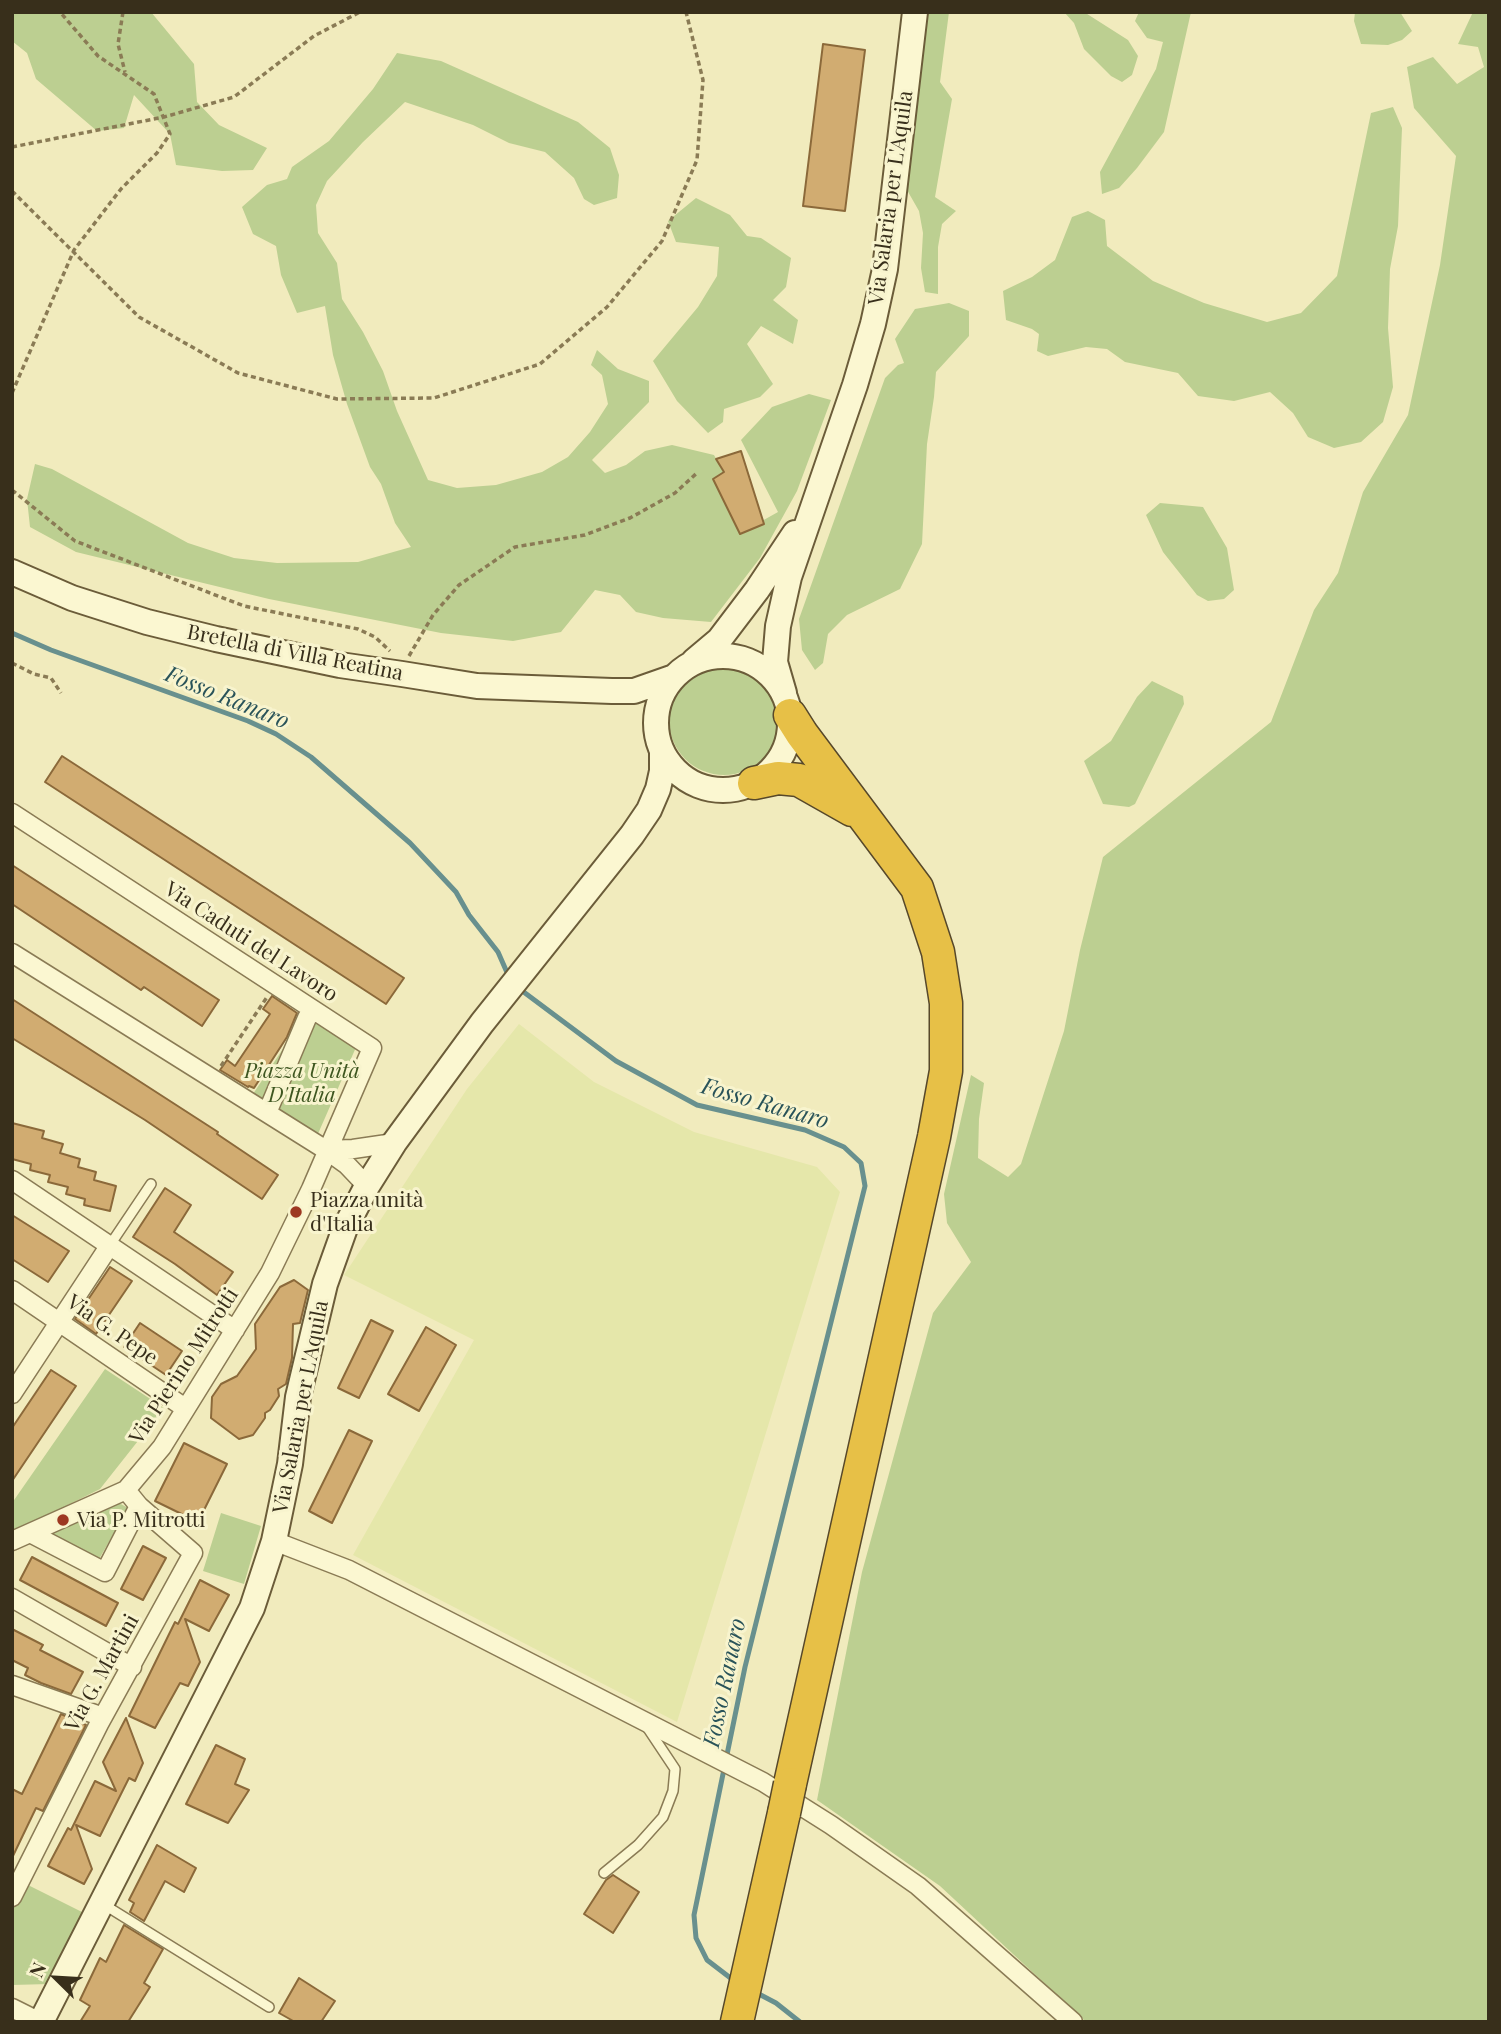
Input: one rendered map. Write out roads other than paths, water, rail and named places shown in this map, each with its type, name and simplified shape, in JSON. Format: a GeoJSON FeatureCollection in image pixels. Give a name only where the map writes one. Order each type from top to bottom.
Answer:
{"type":"FeatureCollection","features":[{"type":"Feature","properties":{"kind":"highway"},"geometry":{"type":"LineString","coordinates":[[739,2013],[934,1137],[946,1071],[946,1003],[938,952],[917,888],[802,734],[787,704]]}},
{"type":"Feature","properties":{"kind":"highway"},"geometry":{"type":"LineString","coordinates":[[754,783],[778,778],[799,780],[848,807],[869,825]]}},
{"type":"Feature","properties":{"kind":"main road","name":"Via Salaria per L'Aquila"},"geometry":{"type":"LineString","coordinates":[[817,501],[855,386],[885,269],[915,12]]}},
{"type":"Feature","properties":{"kind":"main road"},"geometry":{"type":"LineString","coordinates":[[659,742],[656,711],[662,692],[719,640],[757,590],[817,501]]}},
{"type":"Feature","properties":{"kind":"main road"},"geometry":{"type":"LineString","coordinates":[[587,689],[616,698],[641,713],[673,770],[689,782],[708,789],[731,790],[754,783],[770,771],[783,755],[790,736],[787,704],[775,662],[778,626],[789,577],[817,501]]}},
{"type":"Feature","properties":{"kind":"main road","name":"Bretella di Villa Reatina"},"geometry":{"type":"LineString","coordinates":[[12,572],[72,598],[147,622],[216,639],[477,686],[634,691],[683,670]]}},
{"type":"Feature","properties":{"kind":"main road"},"geometry":{"type":"LineString","coordinates":[[683,670],[712,656],[734,656],[754,662],[771,675],[787,704]]}},
{"type":"Feature","properties":{"kind":"main road","name":"Via Salaria per L'Aquila"},"geometry":{"type":"LineString","coordinates":[[632,835],[649,810],[658,789],[662,771],[659,742]]}},
{"type":"Feature","properties":{"kind":"main road","name":"Via Salaria per L'Aquila"},"geometry":{"type":"LineString","coordinates":[[41,2022],[252,1608],[274,1541],[290,1464],[298,1397],[325,1284],[345,1228],[367,1186],[394,1143],[482,1023],[632,835],[652,814],[672,800],[708,789]]}},
{"type":"Feature","properties":{"kind":"street","name":"Via Caduti del Lavoro"},"geometry":{"type":"LineString","coordinates":[[12,813],[372,1048],[326,1150]]}},
{"type":"Feature","properties":{"kind":"street"},"geometry":{"type":"LineString","coordinates":[[12,953],[326,1150],[347,1165],[367,1186]]}},
{"type":"Feature","properties":{"kind":"street"},"geometry":{"type":"LineString","coordinates":[[267,1114],[307,1018],[313,1010]]}},
{"type":"Feature","properties":{"kind":"street"},"geometry":{"type":"LineString","coordinates":[[326,1150],[394,1143]]}},
{"type":"Feature","properties":{"kind":"street","name":"Via Pierino Mitrotti"},"geometry":{"type":"LineString","coordinates":[[12,1541],[126,1490],[162,1447],[270,1273],[311,1189],[326,1150]]}},
{"type":"Feature","properties":{"kind":"street"},"geometry":{"type":"LineString","coordinates":[[12,1180],[236,1330]]}},
{"type":"Feature","properties":{"kind":"street"},"geometry":{"type":"LineString","coordinates":[[12,1395],[110,1245]]}},
{"type":"Feature","properties":{"kind":"street","name":"Via G. Pepe"},"geometry":{"type":"LineString","coordinates":[[12,1290],[185,1408]]}},
{"type":"Feature","properties":{"kind":"street","name":"Via G. Martini"},"geometry":{"type":"LineString","coordinates":[[12,1897],[103,1717],[192,1553],[139,1506],[126,1490]]}},
{"type":"Feature","properties":{"kind":"street"},"geometry":{"type":"LineString","coordinates":[[32,1534],[105,1572],[139,1506]]}},
{"type":"Feature","properties":{"kind":"street"},"geometry":{"type":"LineString","coordinates":[[274,1541],[349,1570],[751,1776],[831,1825],[918,1886],[1073,2022]]}},
{"type":"Feature","properties":{"kind":"street"},"geometry":{"type":"LineString","coordinates":[[12,1598],[132,1667]]}},
{"type":"Feature","properties":{"kind":"street"},"geometry":{"type":"LineString","coordinates":[[12,1685],[103,1717]]}},
{"type":"Feature","properties":{"kind":"street"},"geometry":{"type":"LineString","coordinates":[[12,2008],[41,2022]]}},
{"type":"Feature","properties":{"kind":"lane"},"geometry":{"type":"LineString","coordinates":[[110,1245],[151,1184]]}},
{"type":"Feature","properties":{"kind":"lane"},"geometry":{"type":"LineString","coordinates":[[604,1873],[638,1845],[663,1816],[673,1791],[675,1769],[642,1720]]}},
{"type":"Feature","properties":{"kind":"lane"},"geometry":{"type":"LineString","coordinates":[[102,1903],[269,2007]]}},
{"type":"Feature","properties":{"kind":"waterway","name":"Fosso Ranaro"},"geometry":{"type":"LineString","coordinates":[[12,633],[51,650],[248,721],[276,734],[311,757],[410,843],[456,892],[469,915],[498,952],[509,977]]}},
{"type":"Feature","properties":{"kind":"waterway","name":"Fosso Ranaro"},"geometry":{"type":"LineString","coordinates":[[517,987],[616,1061],[697,1105],[805,1130],[844,1147],[861,1163],[865,1186],[745,1667],[694,1915],[696,1938],[707,1960],[737,1983]]}},
{"type":"Feature","properties":{"kind":"waterway","name":"Fosso Ranaro"},"geometry":{"type":"LineString","coordinates":[[755,1992],[776,2003],[800,2022]]}},
{"type":"Feature","properties":{"kind":"place","name":"Piazza unità d'Italia"},"geometry":{"type":"Point","coordinates":[296,1212]}},
{"type":"Feature","properties":{"kind":"place","name":"Via P. Mitrotti"},"geometry":{"type":"Point","coordinates":[63,1520]}},
{"type":"Feature","properties":{"kind":"park label","name":"Piazza Unità D'Italia"},"geometry":{"type":"Point","coordinates":[302,1083]}}]}
